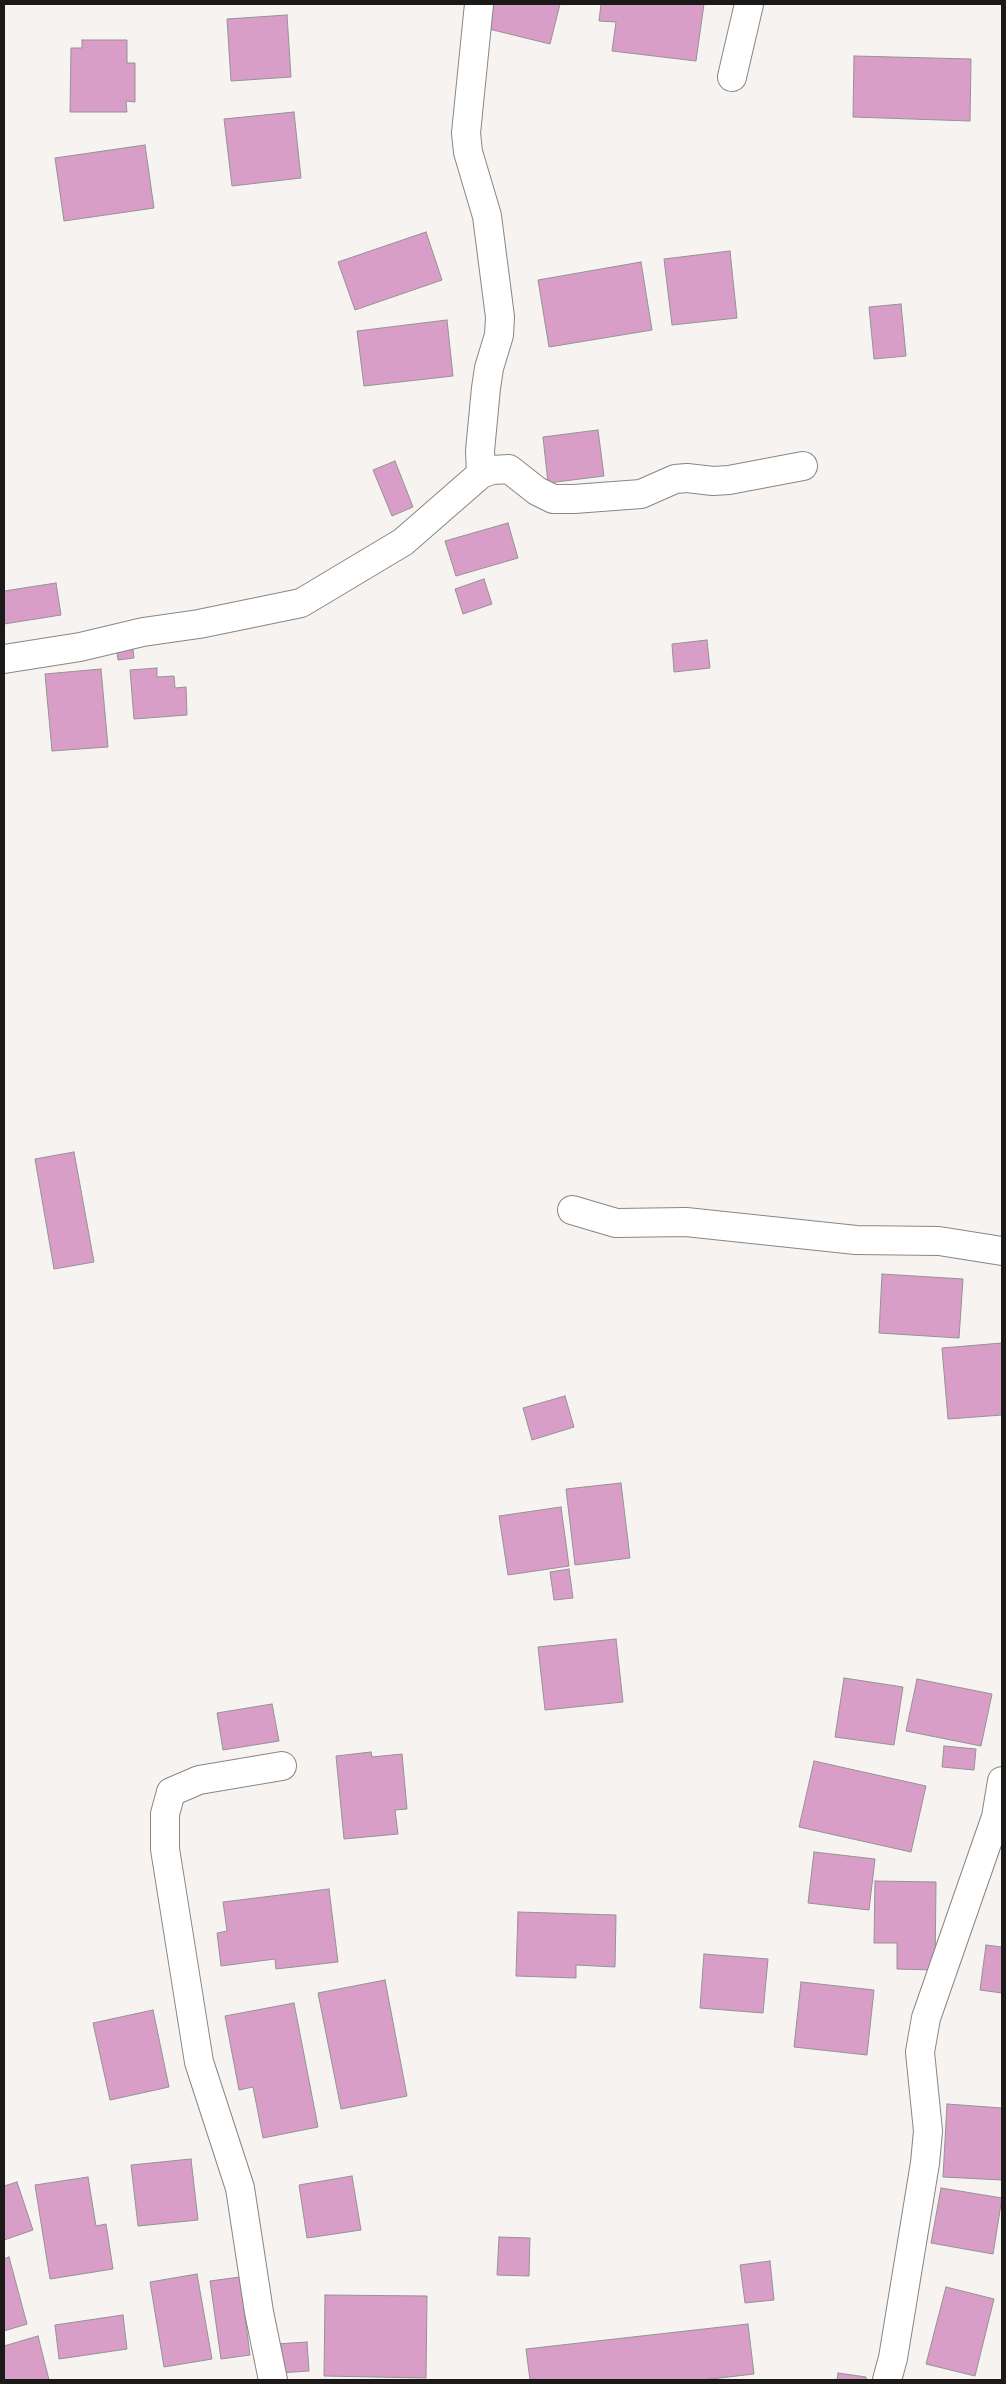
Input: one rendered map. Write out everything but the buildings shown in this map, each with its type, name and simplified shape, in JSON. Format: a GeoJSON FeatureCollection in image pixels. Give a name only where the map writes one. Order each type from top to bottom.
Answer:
{"type":"FeatureCollection","features":[{"type":"Feature","properties":{"kind":"street"},"geometry":{"type":"LineString","coordinates":[[479,4],[466,133],[468,152],[487,216],[500,317],[499,335],[489,368],[481,474]]}},
{"type":"Feature","properties":{"kind":"street"},"geometry":{"type":"LineString","coordinates":[[732,77],[749,4]]}},
{"type":"Feature","properties":{"kind":"street"},"geometry":{"type":"LineString","coordinates":[[484,418],[510,469],[537,491],[553,499],[574,500],[641,494],[675,479],[729,480],[803,466]]}},
{"type":"Feature","properties":{"kind":"street"},"geometry":{"type":"LineString","coordinates":[[4,659],[80,648],[143,632],[199,624],[300,603],[402,542],[481,474],[492,470],[510,469]]}},
{"type":"Feature","properties":{"kind":"street"},"geometry":{"type":"LineString","coordinates":[[572,1210],[616,1223],[686,1222],[856,1240],[939,1241],[1002,1251]]}},
{"type":"Feature","properties":{"kind":"street"},"geometry":{"type":"LineString","coordinates":[[273,2380],[259,2312],[240,2188],[199,2062],[165,1848],[165,1814],[171,1792],[199,1780],[282,1766]]}},
{"type":"Feature","properties":{"kind":"street"},"geometry":{"type":"LineString","coordinates":[[887,2380],[894,2349],[925,2163],[928,2130],[920,2052],[926,2018],[996,1817],[1002,1781]]}}]}
